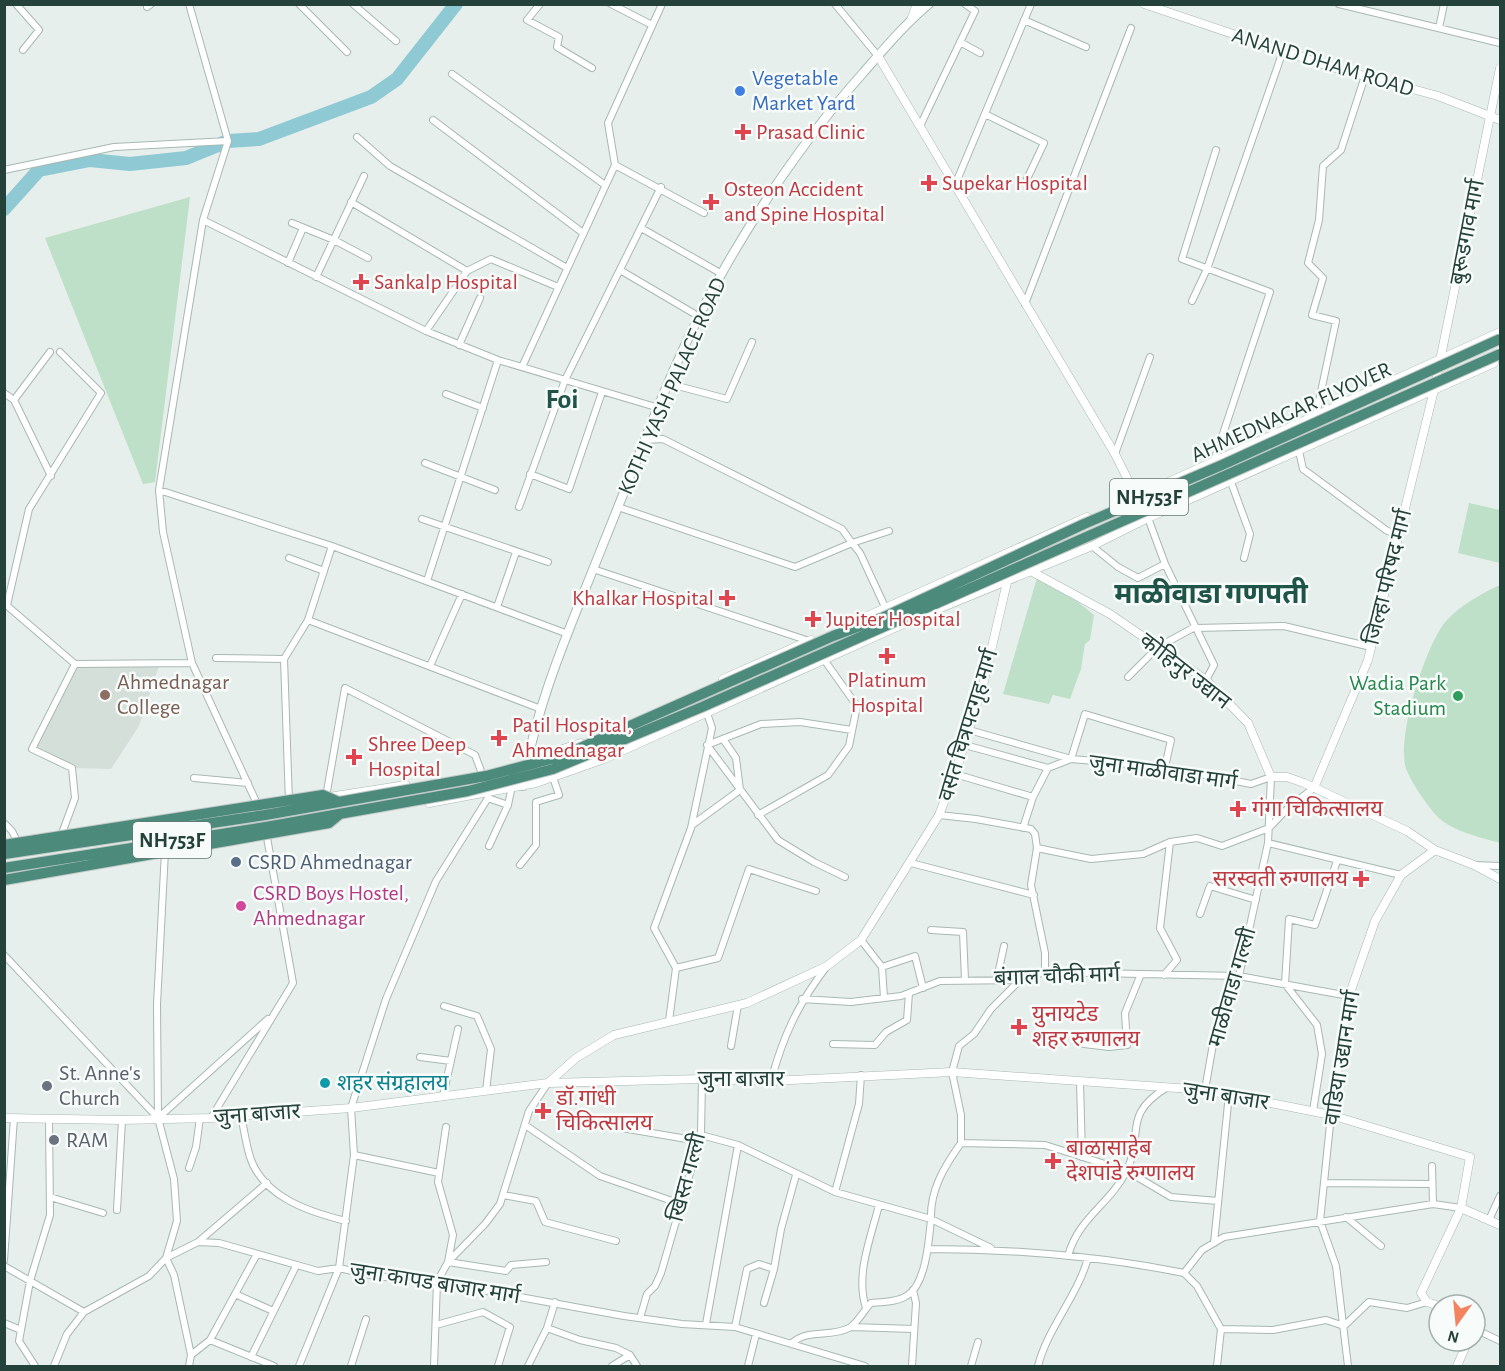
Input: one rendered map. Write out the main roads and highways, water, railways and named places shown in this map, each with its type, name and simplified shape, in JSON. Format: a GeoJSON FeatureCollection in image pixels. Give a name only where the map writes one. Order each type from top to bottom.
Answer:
{"type":"FeatureCollection","features":[{"type":"Feature","properties":{"kind":"highway","name":"AHMEDNAGAR FLYOVER"},"geometry":{"type":"LineString","coordinates":[[4,868],[339,808],[486,776],[562,756],[833,636],[884,617],[1084,524],[1222,465],[1500,339]]}},
{"type":"Feature","properties":{"kind":"highway","name":"AHMEDNAGAR FLYOVER"},"geometry":{"type":"LineString","coordinates":[[4,854],[506,783],[588,756],[1500,354]]}},
{"type":"Feature","properties":{"kind":"highway"},"geometry":{"type":"LineString","coordinates":[[4,846],[322,795],[339,808],[329,823],[4,880]]}},
{"type":"Feature","properties":{"kind":"main road","name":"KOTHI YASH PALACE ROAD"},"geometry":{"type":"LineString","coordinates":[[523,786],[541,709],[593,569],[645,440],[722,274],[830,110],[911,20],[929,4]]}},
{"type":"Feature","properties":{"kind":"waterway"},"geometry":{"type":"LineString","coordinates":[[4,209],[39,170],[90,160],[130,164],[186,158],[228,141],[259,139],[371,97],[397,79],[456,4]]}},
{"type":"Feature","properties":{"kind":"place","name":"Vegetable Market Yard"},"geometry":{"type":"Point","coordinates":[740,91]}},
{"type":"Feature","properties":{"kind":"place","name":"Prasad Clinic"},"geometry":{"type":"Point","coordinates":[743,132]}},
{"type":"Feature","properties":{"kind":"place","name":"Supekar Hospital"},"geometry":{"type":"Point","coordinates":[929,183]}},
{"type":"Feature","properties":{"kind":"place","name":"Osteon Accident and Spine Hospital"},"geometry":{"type":"Point","coordinates":[711,202]}},
{"type":"Feature","properties":{"kind":"place","name":"Sankalp Hospital"},"geometry":{"type":"Point","coordinates":[361,282]}},
{"type":"Feature","properties":{"kind":"place","name":"Khalkar Hospital"},"geometry":{"type":"Point","coordinates":[727,598]}},
{"type":"Feature","properties":{"kind":"place","name":"Jupiter Hospital"},"geometry":{"type":"Point","coordinates":[813,619]}},
{"type":"Feature","properties":{"kind":"place","name":"Platinum Hospital"},"geometry":{"type":"Point","coordinates":[887,656]}},
{"type":"Feature","properties":{"kind":"place","name":"Ahmednagar College"},"geometry":{"type":"Point","coordinates":[105,695]}},
{"type":"Feature","properties":{"kind":"place","name":"Wadia Park Stadium"},"geometry":{"type":"Point","coordinates":[1458,696]}},
{"type":"Feature","properties":{"kind":"place","name":"Patil Hospital, Ahmednagar"},"geometry":{"type":"Point","coordinates":[499,738]}},
{"type":"Feature","properties":{"kind":"place","name":"Shree Deep Hospital"},"geometry":{"type":"Point","coordinates":[354,757]}},
{"type":"Feature","properties":{"kind":"place","name":"गंगा चिकित्सालय"},"geometry":{"type":"Point","coordinates":[1238,809]}},
{"type":"Feature","properties":{"kind":"place","name":"CSRD Ahmednagar"},"geometry":{"type":"Point","coordinates":[236,862]}},
{"type":"Feature","properties":{"kind":"place","name":"सरस्वती रुग्णालय"},"geometry":{"type":"Point","coordinates":[1361,879]}},
{"type":"Feature","properties":{"kind":"place","name":"CSRD Boys Hostel, Ahmednagar"},"geometry":{"type":"Point","coordinates":[241,906]}},
{"type":"Feature","properties":{"kind":"place","name":"युनायटेड शहर रुग्णालय"},"geometry":{"type":"Point","coordinates":[1019,1027]}},
{"type":"Feature","properties":{"kind":"place","name":"शहर संग्रहालय"},"geometry":{"type":"Point","coordinates":[325,1083]}},
{"type":"Feature","properties":{"kind":"place","name":"St. Anne's Church"},"geometry":{"type":"Point","coordinates":[47,1086]}},
{"type":"Feature","properties":{"kind":"place","name":"डॉ.गांधी चिकित्सालय"},"geometry":{"type":"Point","coordinates":[543,1111]}},
{"type":"Feature","properties":{"kind":"place","name":"RAM"},"geometry":{"type":"Point","coordinates":[54,1140]}},
{"type":"Feature","properties":{"kind":"place","name":"बाळासाहेब देशपांडे रुग्णालय"},"geometry":{"type":"Point","coordinates":[1053,1161]}},
{"type":"Feature","properties":{"kind":"district","name":"Foi"},"geometry":{"type":"Point","coordinates":[562,400]}},
{"type":"Feature","properties":{"kind":"district","name":"माळीवाडा गणपती"},"geometry":{"type":"Point","coordinates":[1211,595]}}]}
